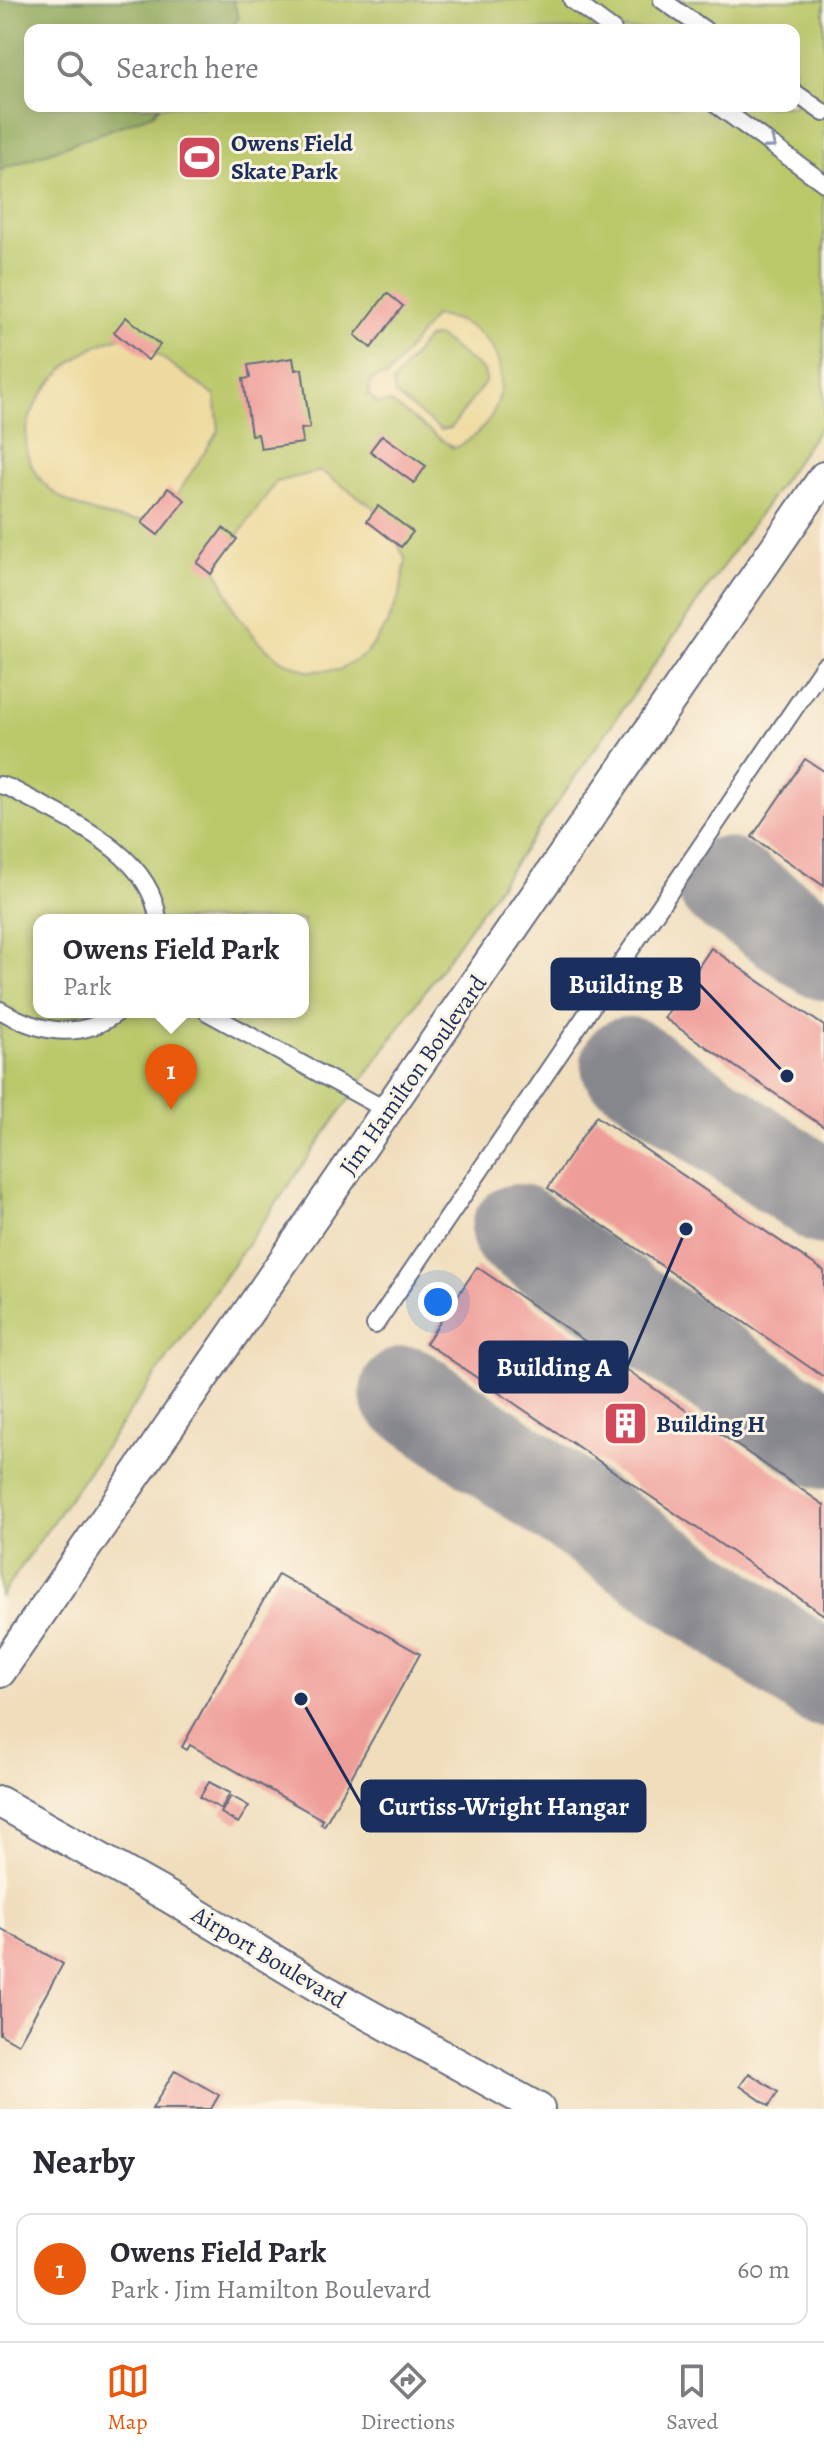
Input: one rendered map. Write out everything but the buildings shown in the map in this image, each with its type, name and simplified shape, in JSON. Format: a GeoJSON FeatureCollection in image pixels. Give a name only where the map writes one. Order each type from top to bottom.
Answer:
{"type":"FeatureCollection","features":[{"type":"Feature","properties":{"kind":"street","name":"Jim Hamilton Boulevard"},"geometry":{"type":"LineString","coordinates":[[0,1672],[824,477]]}},
{"type":"Feature","properties":{"kind":"street","name":"Airport Boulevard"},"geometry":{"type":"LineString","coordinates":[[0,1802],[169,1897],[322,1989],[539,2109]]}},
{"type":"Feature","properties":{"kind":"lane"},"geometry":{"type":"LineString","coordinates":[[572,0],[605,24]]}},
{"type":"Feature","properties":{"kind":"lane"},"geometry":{"type":"LineString","coordinates":[[662,0],[696,24]]}},
{"type":"Feature","properties":{"kind":"lane"},"geometry":{"type":"LineString","coordinates":[[800,96],[824,113]]}},
{"type":"Feature","properties":{"kind":"lane"},"geometry":{"type":"LineString","coordinates":[[726,112],[824,183]]}},
{"type":"Feature","properties":{"kind":"lane"},"geometry":{"type":"LineString","coordinates":[[375,1325],[824,665]]}},
{"type":"Feature","properties":{"kind":"lane"},"geometry":{"type":"LineString","coordinates":[[0,785],[110,845],[132,865],[149,888],[156,914]]}},
{"type":"Feature","properties":{"kind":"lane"},"geometry":{"type":"LineString","coordinates":[[0,1010],[26,1025],[60,1032],[88,1027],[106,1018]]}},
{"type":"Feature","properties":{"kind":"lane"},"geometry":{"type":"LineString","coordinates":[[218,1018],[388,1111]]}},
{"type":"Feature","properties":{"kind":"green space"},"geometry":{"type":"Polygon","coordinates":[[[0,0],[824,0],[824,422],[0,1597],[0,0]]]}},
{"type":"Feature","properties":{"kind":"green space"},"geometry":{"type":"Polygon","coordinates":[[[0,0],[233,0],[239,18],[234,24],[24,24],[24,112],[155,112],[0,170],[0,0]]]}},
{"type":"Feature","properties":{"kind":"sand"},"geometry":{"type":"Polygon","coordinates":[[[434,316],[460,322],[480,334],[494,351],[500,371],[500,392],[493,413],[478,432],[453,448],[390,402],[378,404],[368,394],[371,381],[387,377],[434,316]],[[438,336],[427,338],[393,382],[395,395],[441,430],[451,428],[486,381],[484,371],[438,336]]]}},
{"type":"Feature","properties":{"kind":"sand"},"geometry":{"type":"Polygon","coordinates":[[[130,335],[215,396],[219,430],[165,513],[137,520],[99,514],[73,504],[52,491],[37,475],[28,456],[26,437],[31,416],[42,394],[61,372],[93,348],[130,335]]]}},
{"type":"Feature","properties":{"kind":"sand"},"geometry":{"type":"Polygon","coordinates":[[[321,471],[383,514],[406,560],[400,594],[387,625],[366,654],[339,670],[307,671],[281,660],[259,642],[235,611],[216,567],[276,482],[321,471]]]}},
{"type":"Feature","properties":{"kind":"taxiway"},"geometry":{"type":"LineString","coordinates":[[724,884],[824,953]]}},
{"type":"Feature","properties":{"kind":"taxiway"},"geometry":{"type":"LineString","coordinates":[[628,1064],[824,1198]]}},
{"type":"Feature","properties":{"kind":"taxiway"},"geometry":{"type":"LineString","coordinates":[[518,1231],[824,1442]]}},
{"type":"Feature","properties":{"kind":"taxiway"},"geometry":{"type":"LineString","coordinates":[[407,1393],[824,1680]]}},
{"type":"Feature","properties":{"kind":"place","name":"Owens Field Skate Park"},"geometry":{"type":"Point","coordinates":[200,157]}},
{"type":"Feature","properties":{"kind":"place","name":"Building B"},"geometry":{"type":"Point","coordinates":[787,1076]}},
{"type":"Feature","properties":{"kind":"place","name":"Owens Field Park"},"geometry":{"type":"Point","coordinates":[171,1110]}},
{"type":"Feature","properties":{"kind":"place","name":"Building A"},"geometry":{"type":"Point","coordinates":[686,1229]}},
{"type":"Feature","properties":{"kind":"place","name":"Building H"},"geometry":{"type":"Point","coordinates":[625,1424]}},
{"type":"Feature","properties":{"kind":"place","name":"Curtiss-Wright Hangar"},"geometry":{"type":"Point","coordinates":[301,1699]}}]}
